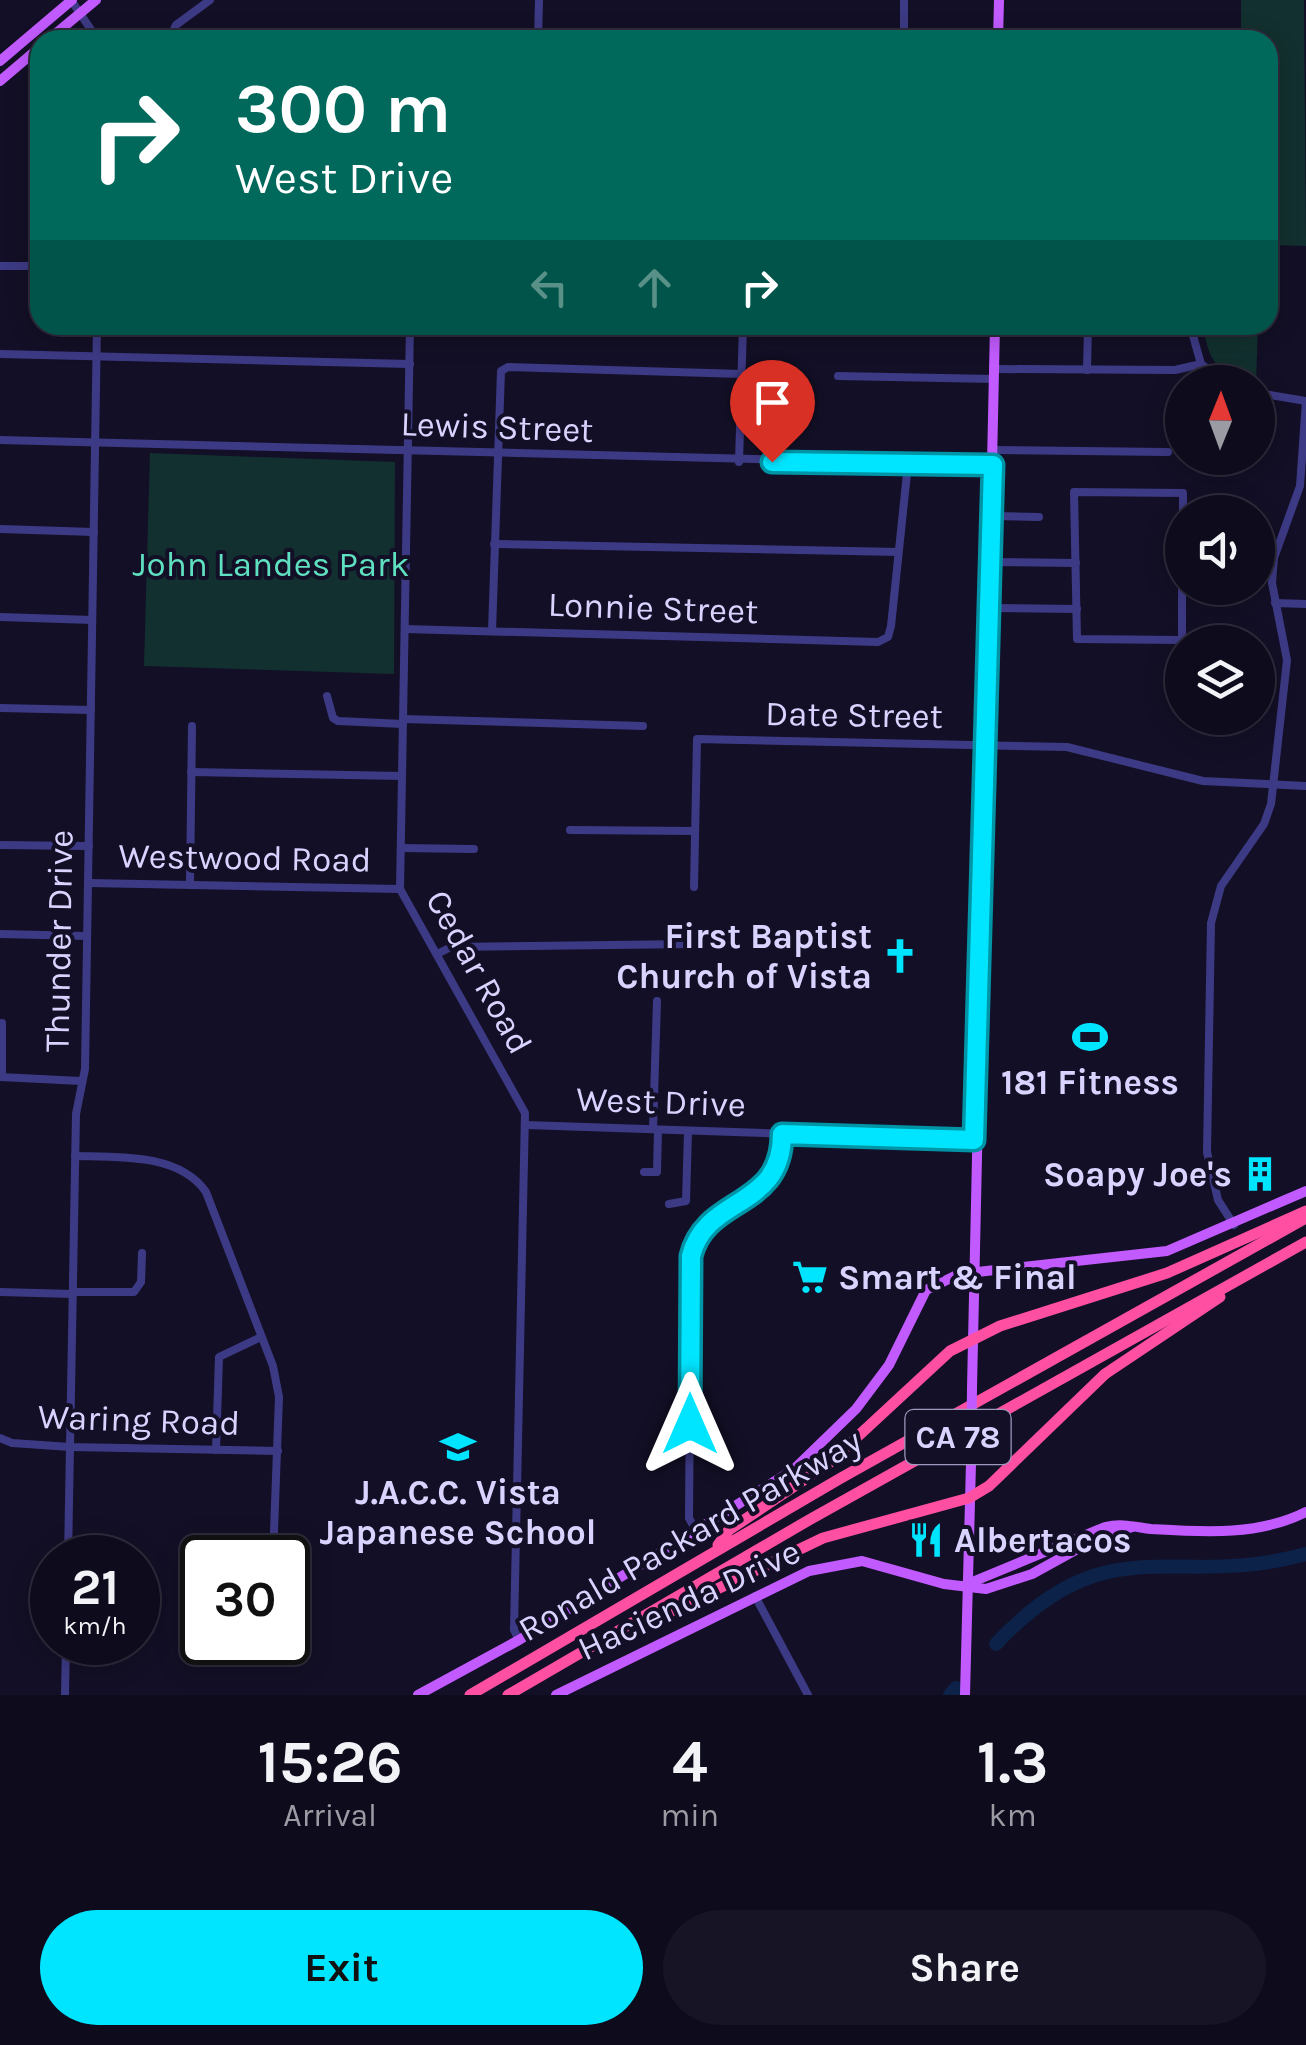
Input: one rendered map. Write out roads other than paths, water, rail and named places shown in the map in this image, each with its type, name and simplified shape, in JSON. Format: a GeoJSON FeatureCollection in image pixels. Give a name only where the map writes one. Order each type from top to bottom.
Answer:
{"type":"FeatureCollection","features":[{"type":"Feature","properties":{"kind":"highway"},"geometry":{"type":"LineString","coordinates":[[712,1552],[730,1530],[830,1463],[950,1351],[1000,1326],[1166,1273],[1306,1210]]}},
{"type":"Feature","properties":{"kind":"highway","name":"Ronald Packard Parkway"},"geometry":{"type":"LineString","coordinates":[[470,1695],[712,1552],[1306,1218]]}},
{"type":"Feature","properties":{"kind":"highway","name":"Ronald Packard Parkway"},"geometry":{"type":"LineString","coordinates":[[508,1695],[1306,1242]]}},
{"type":"Feature","properties":{"kind":"highway"},"geometry":{"type":"LineString","coordinates":[[626,1625],[653,1620],[823,1538],[969,1498],[988,1486],[1105,1374],[1290,1251]]}},
{"type":"Feature","properties":{"kind":"main road"},"geometry":{"type":"LineString","coordinates":[[36,30],[71,0]]}},
{"type":"Feature","properties":{"kind":"main road"},"geometry":{"type":"LineString","coordinates":[[60,30],[96,0]]}},
{"type":"Feature","properties":{"kind":"main road"},"geometry":{"type":"LineString","coordinates":[[998,30],[999,0]]}},
{"type":"Feature","properties":{"kind":"main road"},"geometry":{"type":"LineString","coordinates":[[0,61],[30,35]]}},
{"type":"Feature","properties":{"kind":"main road"},"geometry":{"type":"LineString","coordinates":[[0,80],[30,55]]}},
{"type":"Feature","properties":{"kind":"main road"},"geometry":{"type":"LineString","coordinates":[[965,1695],[974,1140],[988,745],[988,562],[995,335]]}},
{"type":"Feature","properties":{"kind":"main road"},"geometry":{"type":"LineString","coordinates":[[418,1695],[519,1640],[771,1486],[817,1450],[890,1365],[926,1290],[947,1277],[1167,1251],[1306,1191]]}},
{"type":"Feature","properties":{"kind":"main road","name":"Hacienda Drive"},"geometry":{"type":"LineString","coordinates":[[556,1695],[808,1571],[862,1561],[944,1584],[965,1585],[1016,1567],[1087,1532],[1122,1523],[1132,1527],[1235,1530],[1287,1521],[1306,1512]]}},
{"type":"Feature","properties":{"kind":"street"},"geometry":{"type":"LineString","coordinates":[[71,0],[91,30]]}},
{"type":"Feature","properties":{"kind":"street"},"geometry":{"type":"LineString","coordinates":[[174,30],[210,0]]}},
{"type":"Feature","properties":{"kind":"street"},"geometry":{"type":"LineString","coordinates":[[538,30],[539,0]]}},
{"type":"Feature","properties":{"kind":"street"},"geometry":{"type":"LineString","coordinates":[[904,0],[904,30]]}},
{"type":"Feature","properties":{"kind":"street"},"geometry":{"type":"LineString","coordinates":[[0,266],[30,266]]}},
{"type":"Feature","properties":{"kind":"street","name":"Thunder Drive"},"geometry":{"type":"LineString","coordinates":[[68,1535],[75,1156],[87,936],[97,335]]}},
{"type":"Feature","properties":{"kind":"street","name":"Cedar Road"},"geometry":{"type":"LineString","coordinates":[[410,335],[400,889],[486,1046],[516,1091],[526,1125],[514,1630],[519,1640]]}},
{"type":"Feature","properties":{"kind":"street"},"geometry":{"type":"LineString","coordinates":[[738,462],[743,335]]}},
{"type":"Feature","properties":{"kind":"street"},"geometry":{"type":"LineString","coordinates":[[1087,370],[1088,335]]}},
{"type":"Feature","properties":{"kind":"street"},"geometry":{"type":"LineString","coordinates":[[838,376],[1174,370],[1201,364],[1193,335]]}},
{"type":"Feature","properties":{"kind":"street"},"geometry":{"type":"LineString","coordinates":[[0,354],[410,364]]}},
{"type":"Feature","properties":{"kind":"street"},"geometry":{"type":"LineString","coordinates":[[492,631],[498,382],[508,367],[742,374]]}},
{"type":"Feature","properties":{"kind":"street"},"geometry":{"type":"LineString","coordinates":[[1275,396],[1306,401],[1294,510],[1275,556]]}},
{"type":"Feature","properties":{"kind":"street","name":"Lewis Street"},"geometry":{"type":"LineString","coordinates":[[0,440],[738,462],[993,465]]}},
{"type":"Feature","properties":{"kind":"street"},"geometry":{"type":"LineString","coordinates":[[993,450],[1165,452]]}},
{"type":"Feature","properties":{"kind":"street"},"geometry":{"type":"LineString","coordinates":[[494,544],[898,552],[908,464]]}},
{"type":"Feature","properties":{"kind":"street"},"geometry":{"type":"LineString","coordinates":[[1182,605],[1182,640],[1076,639],[1074,492],[1183,495]]}},
{"type":"Feature","properties":{"kind":"street"},"geometry":{"type":"LineString","coordinates":[[1294,510],[1306,510]]}},
{"type":"Feature","properties":{"kind":"street"},"geometry":{"type":"LineString","coordinates":[[990,516],[1039,518]]}},
{"type":"Feature","properties":{"kind":"street"},"geometry":{"type":"LineString","coordinates":[[0,529],[94,532]]}},
{"type":"Feature","properties":{"kind":"street","name":"Lonnie Street"},"geometry":{"type":"LineString","coordinates":[[405,629],[878,642],[888,637],[891,626],[898,552]]}},
{"type":"Feature","properties":{"kind":"street"},"geometry":{"type":"LineString","coordinates":[[988,562],[1076,564]]}},
{"type":"Feature","properties":{"kind":"street"},"geometry":{"type":"LineString","coordinates":[[1234,1225],[1215,1191],[1208,1152],[1210,923],[1221,886],[1264,824],[1273,785],[1287,660],[1275,603],[1306,604]]}},
{"type":"Feature","properties":{"kind":"street"},"geometry":{"type":"LineString","coordinates":[[989,608],[1077,608]]}},
{"type":"Feature","properties":{"kind":"street"},"geometry":{"type":"LineString","coordinates":[[0,617],[92,620]]}},
{"type":"Feature","properties":{"kind":"street"},"geometry":{"type":"LineString","coordinates":[[327,696],[333,718],[338,721],[643,726]]}},
{"type":"Feature","properties":{"kind":"street"},"geometry":{"type":"LineString","coordinates":[[0,708],[91,710]]}},
{"type":"Feature","properties":{"kind":"street"},"geometry":{"type":"LineString","coordinates":[[190,885],[192,726]]}},
{"type":"Feature","properties":{"kind":"street","name":"Date Street"},"geometry":{"type":"LineString","coordinates":[[694,831],[697,739],[1067,748],[1203,781],[1306,786]]}},
{"type":"Feature","properties":{"kind":"street"},"geometry":{"type":"LineString","coordinates":[[191,772],[402,776]]}},
{"type":"Feature","properties":{"kind":"street"},"geometry":{"type":"LineString","coordinates":[[570,830],[694,831],[694,887]]}},
{"type":"Feature","properties":{"kind":"street"},"geometry":{"type":"LineString","coordinates":[[0,845],[89,846]]}},
{"type":"Feature","properties":{"kind":"street"},"geometry":{"type":"LineString","coordinates":[[401,848],[474,849]]}},
{"type":"Feature","properties":{"kind":"street","name":"Westwood Road"},"geometry":{"type":"LineString","coordinates":[[88,883],[400,889]]}},
{"type":"Feature","properties":{"kind":"street"},"geometry":{"type":"LineString","coordinates":[[0,934],[87,936]]}},
{"type":"Feature","properties":{"kind":"street"},"geometry":{"type":"LineString","coordinates":[[437,954],[451,948],[555,943],[693,944]]}},
{"type":"Feature","properties":{"kind":"street"},"geometry":{"type":"LineString","coordinates":[[644,1172],[656,1172],[657,1001]]}},
{"type":"Feature","properties":{"kind":"street"},"geometry":{"type":"LineString","coordinates":[[2,1023],[1,1077],[81,1081]]}},
{"type":"Feature","properties":{"kind":"street","name":"West Drive"},"geometry":{"type":"LineString","coordinates":[[526,1125],[974,1140]]}},
{"type":"Feature","properties":{"kind":"street"},"geometry":{"type":"LineString","coordinates":[[669,1204],[686,1201],[688,1130]]}},
{"type":"Feature","properties":{"kind":"street"},"geometry":{"type":"LineString","coordinates":[[696,1531],[690,1518],[691,1256],[705,1226],[748,1200],[769,1181],[778,1167],[782,1134]]}},
{"type":"Feature","properties":{"kind":"street"},"geometry":{"type":"LineString","coordinates":[[75,1156],[146,1158],[202,1186],[262,1336],[278,1397],[275,1535]]}},
{"type":"Feature","properties":{"kind":"street"},"geometry":{"type":"LineString","coordinates":[[0,1292],[134,1292],[141,1282],[142,1253]]}},
{"type":"Feature","properties":{"kind":"street"},"geometry":{"type":"LineString","coordinates":[[216,1450],[218,1358],[262,1336]]}},
{"type":"Feature","properties":{"kind":"street","name":"Waring Road"},"geometry":{"type":"LineString","coordinates":[[0,1438],[12,1443],[70,1446],[278,1451]]}},
{"type":"Feature","properties":{"kind":"street"},"geometry":{"type":"LineString","coordinates":[[755,1596],[808,1695]]}},
{"type":"Feature","properties":{"kind":"street"},"geometry":{"type":"LineString","coordinates":[[65,1695],[66,1665]]}},
{"type":"Feature","properties":{"kind":"waterway"},"geometry":{"type":"LineString","coordinates":[[996,1644],[1037,1607],[1074,1584],[1109,1572],[1144,1567],[1217,1567],[1306,1554]]}},
{"type":"Feature","properties":{"kind":"waterway"},"geometry":{"type":"LineString","coordinates":[[950,1695],[956,1688]]}},
{"type":"Feature","properties":{"kind":"place","name":"First Baptist Church of Vista"},"geometry":{"type":"Point","coordinates":[900,956]}},
{"type":"Feature","properties":{"kind":"place","name":"181 Fitness"},"geometry":{"type":"Point","coordinates":[1090,1037]}},
{"type":"Feature","properties":{"kind":"place","name":"Soapy Joe's"},"geometry":{"type":"Point","coordinates":[1260,1174]}},
{"type":"Feature","properties":{"kind":"place","name":"Smart & Final"},"geometry":{"type":"Point","coordinates":[810,1277]}},
{"type":"Feature","properties":{"kind":"place","name":"J.A.C.C. Vista Japanese School"},"geometry":{"type":"Point","coordinates":[458,1447]}},
{"type":"Feature","properties":{"kind":"place","name":"Albertacos"},"geometry":{"type":"Point","coordinates":[926,1540]}},
{"type":"Feature","properties":{"kind":"park label","name":"John Landes Park"},"geometry":{"type":"Point","coordinates":[271,564]}}]}
